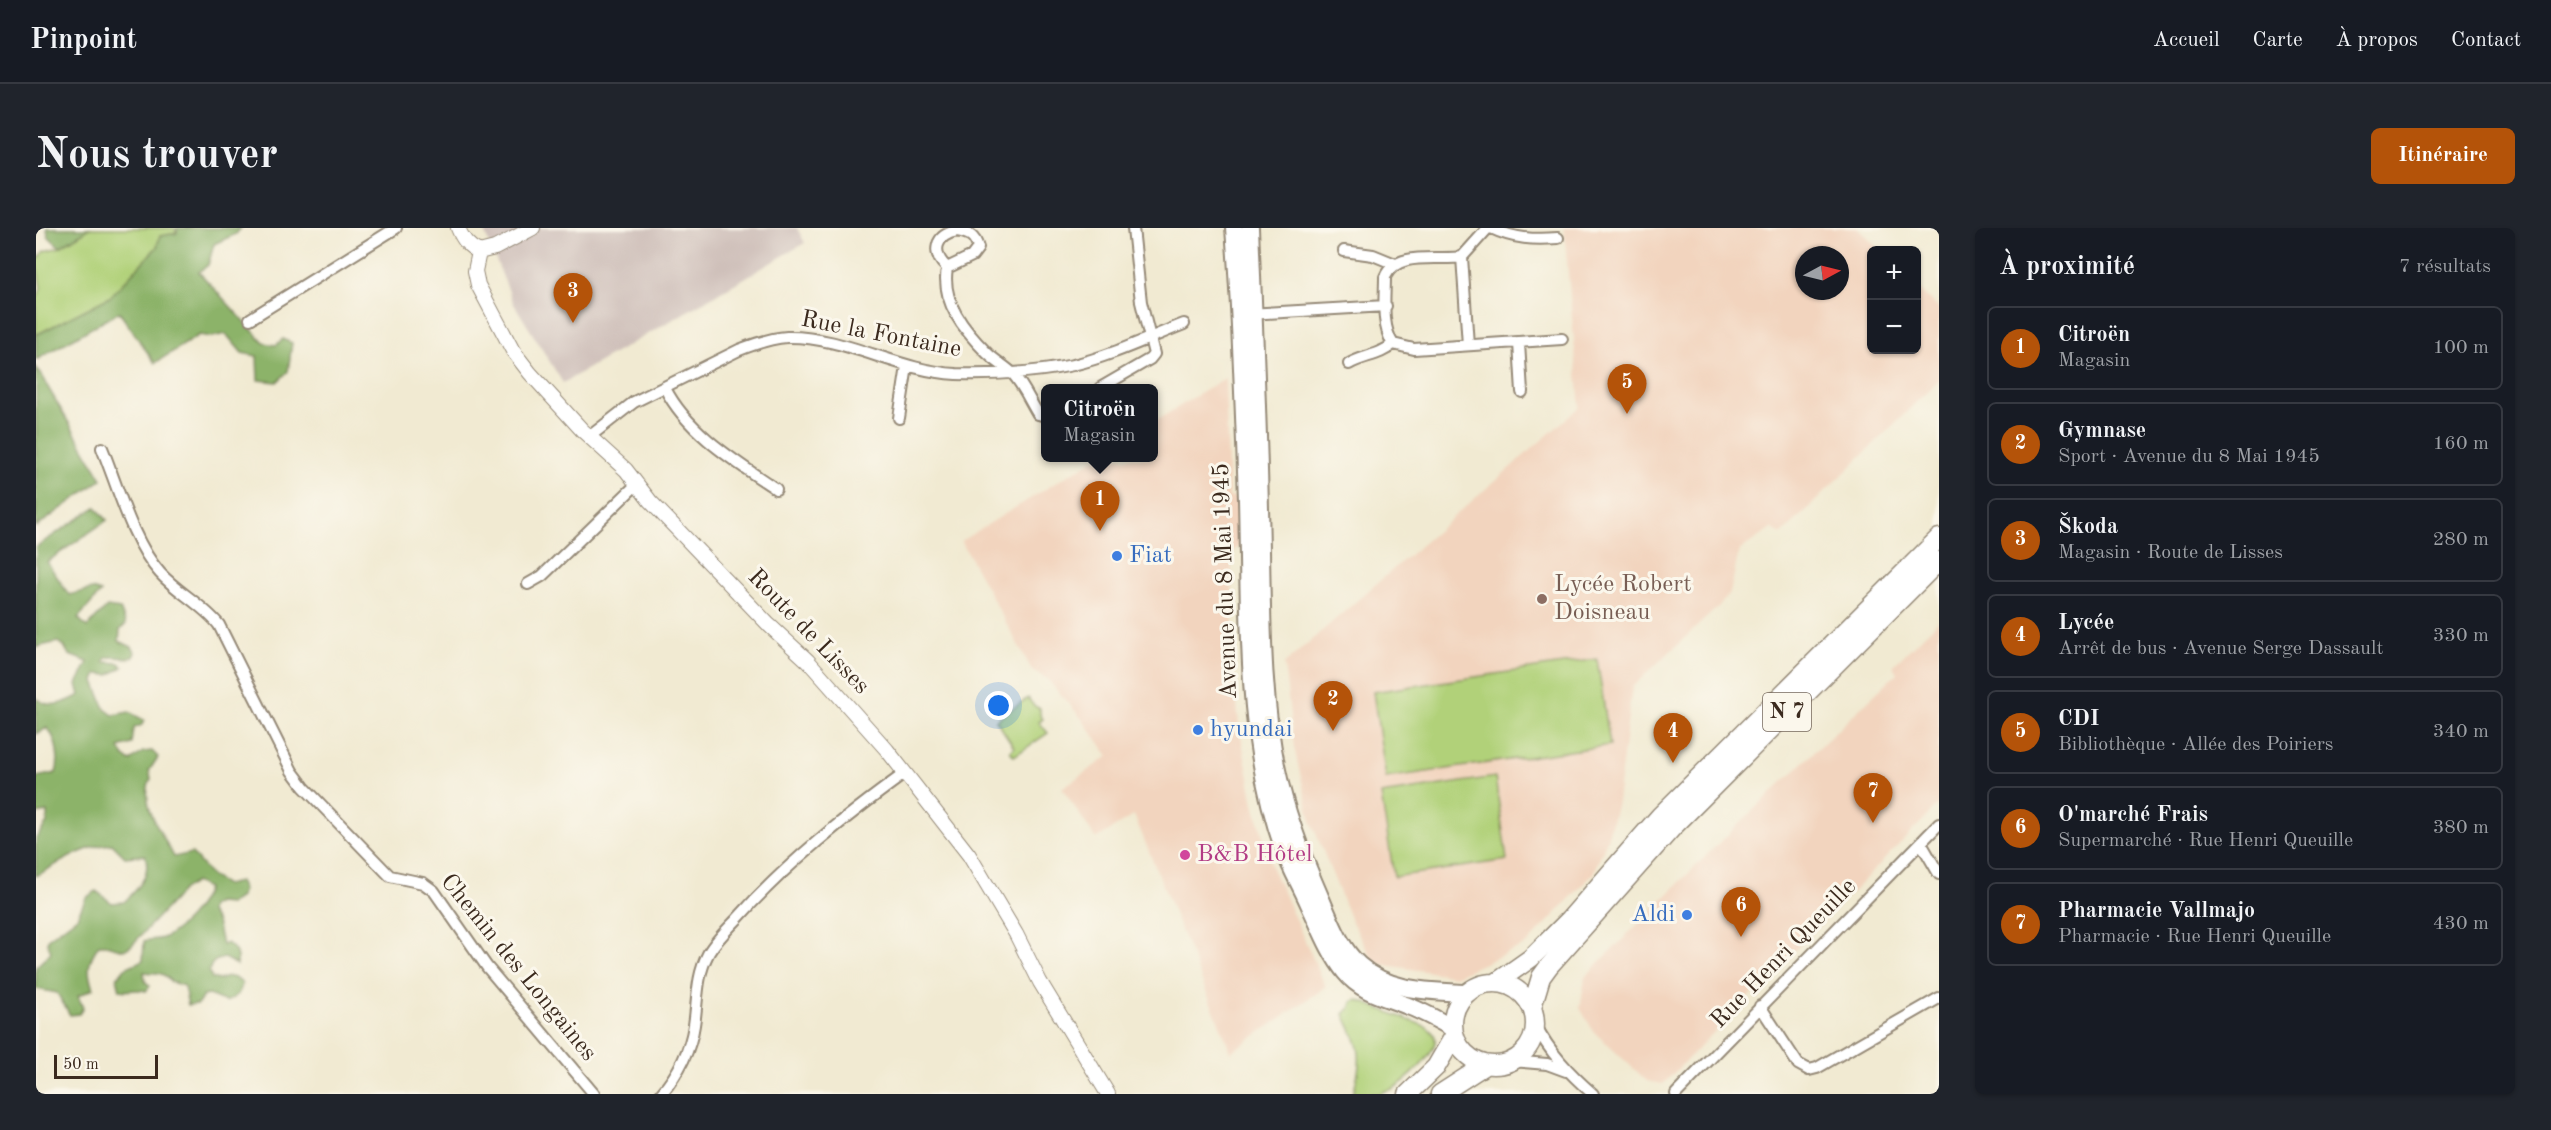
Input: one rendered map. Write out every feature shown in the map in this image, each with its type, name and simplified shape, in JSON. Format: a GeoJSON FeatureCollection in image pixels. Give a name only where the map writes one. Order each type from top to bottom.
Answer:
{"type":"FeatureCollection","features":[{"type":"Feature","properties":{"kind":"main road","name":"Avenue du 8 Mai 1945"},"geometry":{"type":"LineString","coordinates":[[1234,228],[1247,314],[1265,683],[1272,742],[1287,810],[1298,844],[1341,944],[1358,964],[1370,974],[1395,986],[1466,993]]}},
{"type":"Feature","properties":{"kind":"main road","name":"Avenue du 8 Mai 1945"},"geometry":{"type":"LineString","coordinates":[[1250,228],[1247,314],[1253,685],[1260,750],[1274,815],[1293,870],[1332,952],[1345,973],[1374,994],[1418,1010],[1453,1032]]}},
{"type":"Feature","properties":{"kind":"main road","name":"N 7"},"geometry":{"type":"LineString","coordinates":[[1497,982],[1510,975],[1564,924],[1660,816],[1939,538]]}},
{"type":"Feature","properties":{"kind":"main road","name":"N 7"},"geometry":{"type":"LineString","coordinates":[[1534,1016],[1541,977],[1637,865],[1939,561]]}},
{"type":"Feature","properties":{"kind":"main road"},"geometry":{"type":"LineString","coordinates":[[1408,1094],[1436,1067],[1453,1032],[1455,1009],[1466,993],[1480,985],[1497,982],[1514,987],[1527,999],[1534,1016],[1534,1036],[1529,1047],[1512,1061],[1503,1065],[1485,1065],[1477,1062],[1463,1052],[1453,1032]]}},
{"type":"Feature","properties":{"kind":"main road"},"geometry":{"type":"LineString","coordinates":[[1440,1094],[1485,1065]]}},
{"type":"Feature","properties":{"kind":"street"},"geometry":{"type":"LineString","coordinates":[[250,319],[396,228]]}},
{"type":"Feature","properties":{"kind":"street"},"geometry":{"type":"LineString","coordinates":[[458,228],[462,238],[479,252],[495,248],[533,228]]}},
{"type":"Feature","properties":{"kind":"street"},"geometry":{"type":"LineString","coordinates":[[1107,384],[1150,359],[1154,354],[1141,302],[1133,228]]}},
{"type":"Feature","properties":{"kind":"street"},"geometry":{"type":"LineString","coordinates":[[1558,238],[1528,240],[1490,228],[1462,257],[1407,260],[1395,264],[1385,277],[1386,323],[1389,336],[1394,344],[1414,349],[1562,339]]}},
{"type":"Feature","properties":{"kind":"street"},"geometry":{"type":"LineString","coordinates":[[1344,251],[1373,255],[1395,264]]}},
{"type":"Feature","properties":{"kind":"street","name":"Route de Lisses"},"geometry":{"type":"LineString","coordinates":[[479,252],[475,271],[478,285],[513,351],[547,394],[589,437],[615,459],[650,501],[769,625],[808,662],[867,726],[969,855],[991,888],[1040,982],[1108,1094]]}},
{"type":"Feature","properties":{"kind":"street"},"geometry":{"type":"LineString","coordinates":[[1462,257],[1468,345]]}},
{"type":"Feature","properties":{"kind":"street"},"geometry":{"type":"LineString","coordinates":[[946,268],[944,281],[947,297],[966,331],[988,354],[1012,373],[1038,414],[1041,415]]}},
{"type":"Feature","properties":{"kind":"street"},"geometry":{"type":"LineString","coordinates":[[1247,314],[1386,306]]}},
{"type":"Feature","properties":{"kind":"street","name":"Rue la Fontaine"},"geometry":{"type":"LineString","coordinates":[[589,437],[634,402],[739,350],[785,337],[836,344],[907,366],[955,374],[1012,373],[1074,365],[1184,324]]}},
{"type":"Feature","properties":{"kind":"street"},"geometry":{"type":"LineString","coordinates":[[1519,342],[1522,392]]}},
{"type":"Feature","properties":{"kind":"street"},"geometry":{"type":"LineString","coordinates":[[1349,364],[1359,358],[1384,352],[1394,344]]}},
{"type":"Feature","properties":{"kind":"street"},"geometry":{"type":"LineString","coordinates":[[899,418],[907,366]]}},
{"type":"Feature","properties":{"kind":"street"},"geometry":{"type":"LineString","coordinates":[[664,388],[674,407],[687,420],[737,463],[776,489]]}},
{"type":"Feature","properties":{"kind":"street","name":"Chemin des Longaines"},"geometry":{"type":"LineString","coordinates":[[102,448],[144,551],[162,576],[206,610],[219,625],[292,771],[317,802],[390,876],[423,883],[434,891],[487,966],[594,1094]]}},
{"type":"Feature","properties":{"kind":"street"},"geometry":{"type":"LineString","coordinates":[[528,584],[542,576],[637,484]]}},
{"type":"Feature","properties":{"kind":"street"},"geometry":{"type":"LineString","coordinates":[[661,1094],[674,1079],[685,1059],[694,1024],[698,978],[710,951],[754,900],[822,836],[904,774]]}},
{"type":"Feature","properties":{"kind":"street","name":"Rue Henri Queuille"},"geometry":{"type":"LineString","coordinates":[[1676,1094],[1939,824]]}},
{"type":"Feature","properties":{"kind":"street"},"geometry":{"type":"LineString","coordinates":[[1921,843],[1939,874]]}},
{"type":"Feature","properties":{"kind":"street"},"geometry":{"type":"LineString","coordinates":[[1760,1006],[1798,1064],[1809,1070],[1817,1068],[1939,998]]}},
{"type":"Feature","properties":{"kind":"street"},"geometry":{"type":"LineString","coordinates":[[1534,1016],[1543,1040],[1566,1071],[1593,1094]]}},
{"type":"Feature","properties":{"kind":"street"},"geometry":{"type":"LineString","coordinates":[[1512,1061],[1547,1064],[1566,1071]]}},
{"type":"Feature","properties":{"kind":"shaded area"},"geometry":{"type":"Polygon","coordinates":[[[483,228],[797,228],[805,243],[563,383],[514,304],[483,228]]]}},
{"type":"Feature","properties":{"kind":"shaded area","name":"Lycée Robert Doisneau"},"geometry":{"type":"Polygon","coordinates":[[[1564,228],[1857,228],[1876,246],[1867,246],[1867,354],[1921,354],[1921,291],[1939,309],[1939,380],[1782,534],[1771,528],[1739,551],[1730,593],[1632,687],[1617,802],[1608,837],[1593,874],[1527,944],[1455,976],[1374,963],[1350,918],[1311,821],[1294,747],[1284,664],[1580,407],[1564,228]]]}},
{"type":"Feature","properties":{"kind":"shaded area"},"geometry":{"type":"Polygon","coordinates":[[[1225,378],[1229,497],[1238,498],[1239,547],[1231,552],[1234,673],[1239,726],[1254,804],[1272,868],[1326,987],[1231,1052],[1134,815],[1096,839],[1062,788],[1109,756],[1078,714],[1047,679],[1032,670],[961,541],[1089,462],[1158,462],[1158,420],[1225,378]]]}},
{"type":"Feature","properties":{"kind":"shaded area"},"geometry":{"type":"Polygon","coordinates":[[[1939,620],[1939,804],[1663,1084],[1647,1081],[1594,1032],[1580,1008],[1585,977],[1715,847],[1897,673],[1893,666],[1939,620]]]}},
{"type":"Feature","properties":{"kind":"green space"},"geometry":{"type":"Polygon","coordinates":[[[47,228],[90,228],[60,247],[48,236],[47,228]]]}},
{"type":"Feature","properties":{"kind":"green space"},"geometry":{"type":"Polygon","coordinates":[[[90,228],[174,228],[178,233],[160,236],[157,247],[110,297],[36,335],[36,301],[41,288],[36,262],[44,251],[60,247],[90,228]]]}},
{"type":"Feature","properties":{"kind":"green space"},"geometry":{"type":"Polygon","coordinates":[[[177,228],[241,228],[236,234],[214,244],[208,265],[199,272],[264,343],[276,345],[283,339],[292,343],[288,372],[277,382],[258,380],[257,356],[242,353],[226,334],[212,337],[199,335],[155,363],[119,312],[36,360],[36,335],[110,297],[157,247],[160,236],[177,233],[177,228]]]}},
{"type":"Feature","properties":{"kind":"green space"},"geometry":{"type":"Polygon","coordinates":[[[36,367],[102,479],[36,527],[36,367]]]}},
{"type":"Feature","properties":{"kind":"green space"},"geometry":{"type":"Polygon","coordinates":[[[96,507],[107,520],[47,562],[69,595],[92,589],[101,592],[78,618],[87,627],[107,607],[120,609],[126,624],[120,630],[119,641],[132,647],[135,652],[130,658],[106,658],[104,662],[120,663],[123,667],[109,675],[97,674],[94,681],[105,709],[113,715],[129,712],[144,720],[142,725],[134,728],[132,744],[119,748],[124,757],[131,761],[143,752],[152,751],[158,757],[149,771],[151,779],[148,798],[158,829],[174,857],[192,853],[211,876],[226,885],[239,882],[243,890],[240,897],[230,904],[218,903],[211,906],[210,912],[217,922],[222,945],[227,943],[236,953],[237,965],[224,958],[214,962],[209,972],[212,978],[219,980],[231,977],[242,983],[237,995],[226,1002],[209,995],[203,996],[198,1004],[188,1005],[184,986],[171,982],[166,976],[156,973],[144,972],[145,981],[150,986],[146,991],[120,990],[117,978],[125,968],[143,960],[144,941],[161,939],[169,935],[190,917],[201,902],[207,888],[195,882],[184,889],[131,946],[124,950],[99,945],[92,956],[89,967],[93,989],[78,996],[83,1008],[79,1014],[70,1015],[57,993],[36,989],[36,967],[51,952],[47,942],[49,938],[77,917],[86,898],[96,891],[112,903],[124,902],[139,887],[147,869],[145,855],[125,857],[112,844],[82,851],[36,876],[36,838],[47,823],[47,812],[36,814],[36,777],[56,773],[58,762],[57,749],[47,728],[36,734],[36,698],[47,704],[58,704],[80,695],[77,684],[88,662],[69,655],[64,646],[58,642],[36,647],[36,547],[96,507]]]}},
{"type":"Feature","properties":{"kind":"green space"},"geometry":{"type":"Polygon","coordinates":[[[1597,659],[1610,745],[1386,778],[1373,692],[1597,659]]]}},
{"type":"Feature","properties":{"kind":"green space"},"geometry":{"type":"Polygon","coordinates":[[[1028,698],[1040,709],[1043,719],[1039,722],[1048,733],[1014,756],[1010,751],[1014,747],[996,720],[1028,698]]]}},
{"type":"Feature","properties":{"kind":"green space"},"geometry":{"type":"Polygon","coordinates":[[[1495,777],[1507,860],[1394,877],[1381,794],[1495,777]]]}},
{"type":"Feature","properties":{"kind":"green space"},"geometry":{"type":"Polygon","coordinates":[[[1357,1000],[1427,1027],[1435,1037],[1431,1052],[1419,1067],[1397,1086],[1379,1094],[1353,1094],[1359,1053],[1344,1014],[1351,1007],[1352,1002],[1357,1000]]]}},
{"type":"Feature","properties":{"kind":"place","name":"Škoda"},"geometry":{"type":"Point","coordinates":[573,323]}},
{"type":"Feature","properties":{"kind":"place","name":"CDI"},"geometry":{"type":"Point","coordinates":[1627,414]}},
{"type":"Feature","properties":{"kind":"place","name":"Citroën"},"geometry":{"type":"Point","coordinates":[1100,531]}},
{"type":"Feature","properties":{"kind":"place","name":"Fiat"},"geometry":{"type":"Point","coordinates":[1117,556]}},
{"type":"Feature","properties":{"kind":"place","name":"Lycée Robert Doisneau"},"geometry":{"type":"Point","coordinates":[1542,599]}},
{"type":"Feature","properties":{"kind":"place","name":"hyundai"},"geometry":{"type":"Point","coordinates":[1198,730]}},
{"type":"Feature","properties":{"kind":"place","name":"Gymnase"},"geometry":{"type":"Point","coordinates":[1333,731]}},
{"type":"Feature","properties":{"kind":"place","name":"Lycée"},"geometry":{"type":"Point","coordinates":[1673,763]}},
{"type":"Feature","properties":{"kind":"place","name":"Pharmacie Vallmajo"},"geometry":{"type":"Point","coordinates":[1873,823]}},
{"type":"Feature","properties":{"kind":"place","name":"B&B Hôtel"},"geometry":{"type":"Point","coordinates":[1185,855]}},
{"type":"Feature","properties":{"kind":"place","name":"Aldi"},"geometry":{"type":"Point","coordinates":[1687,915]}},
{"type":"Feature","properties":{"kind":"place","name":"O'marché Frais"},"geometry":{"type":"Point","coordinates":[1741,937]}}]}
